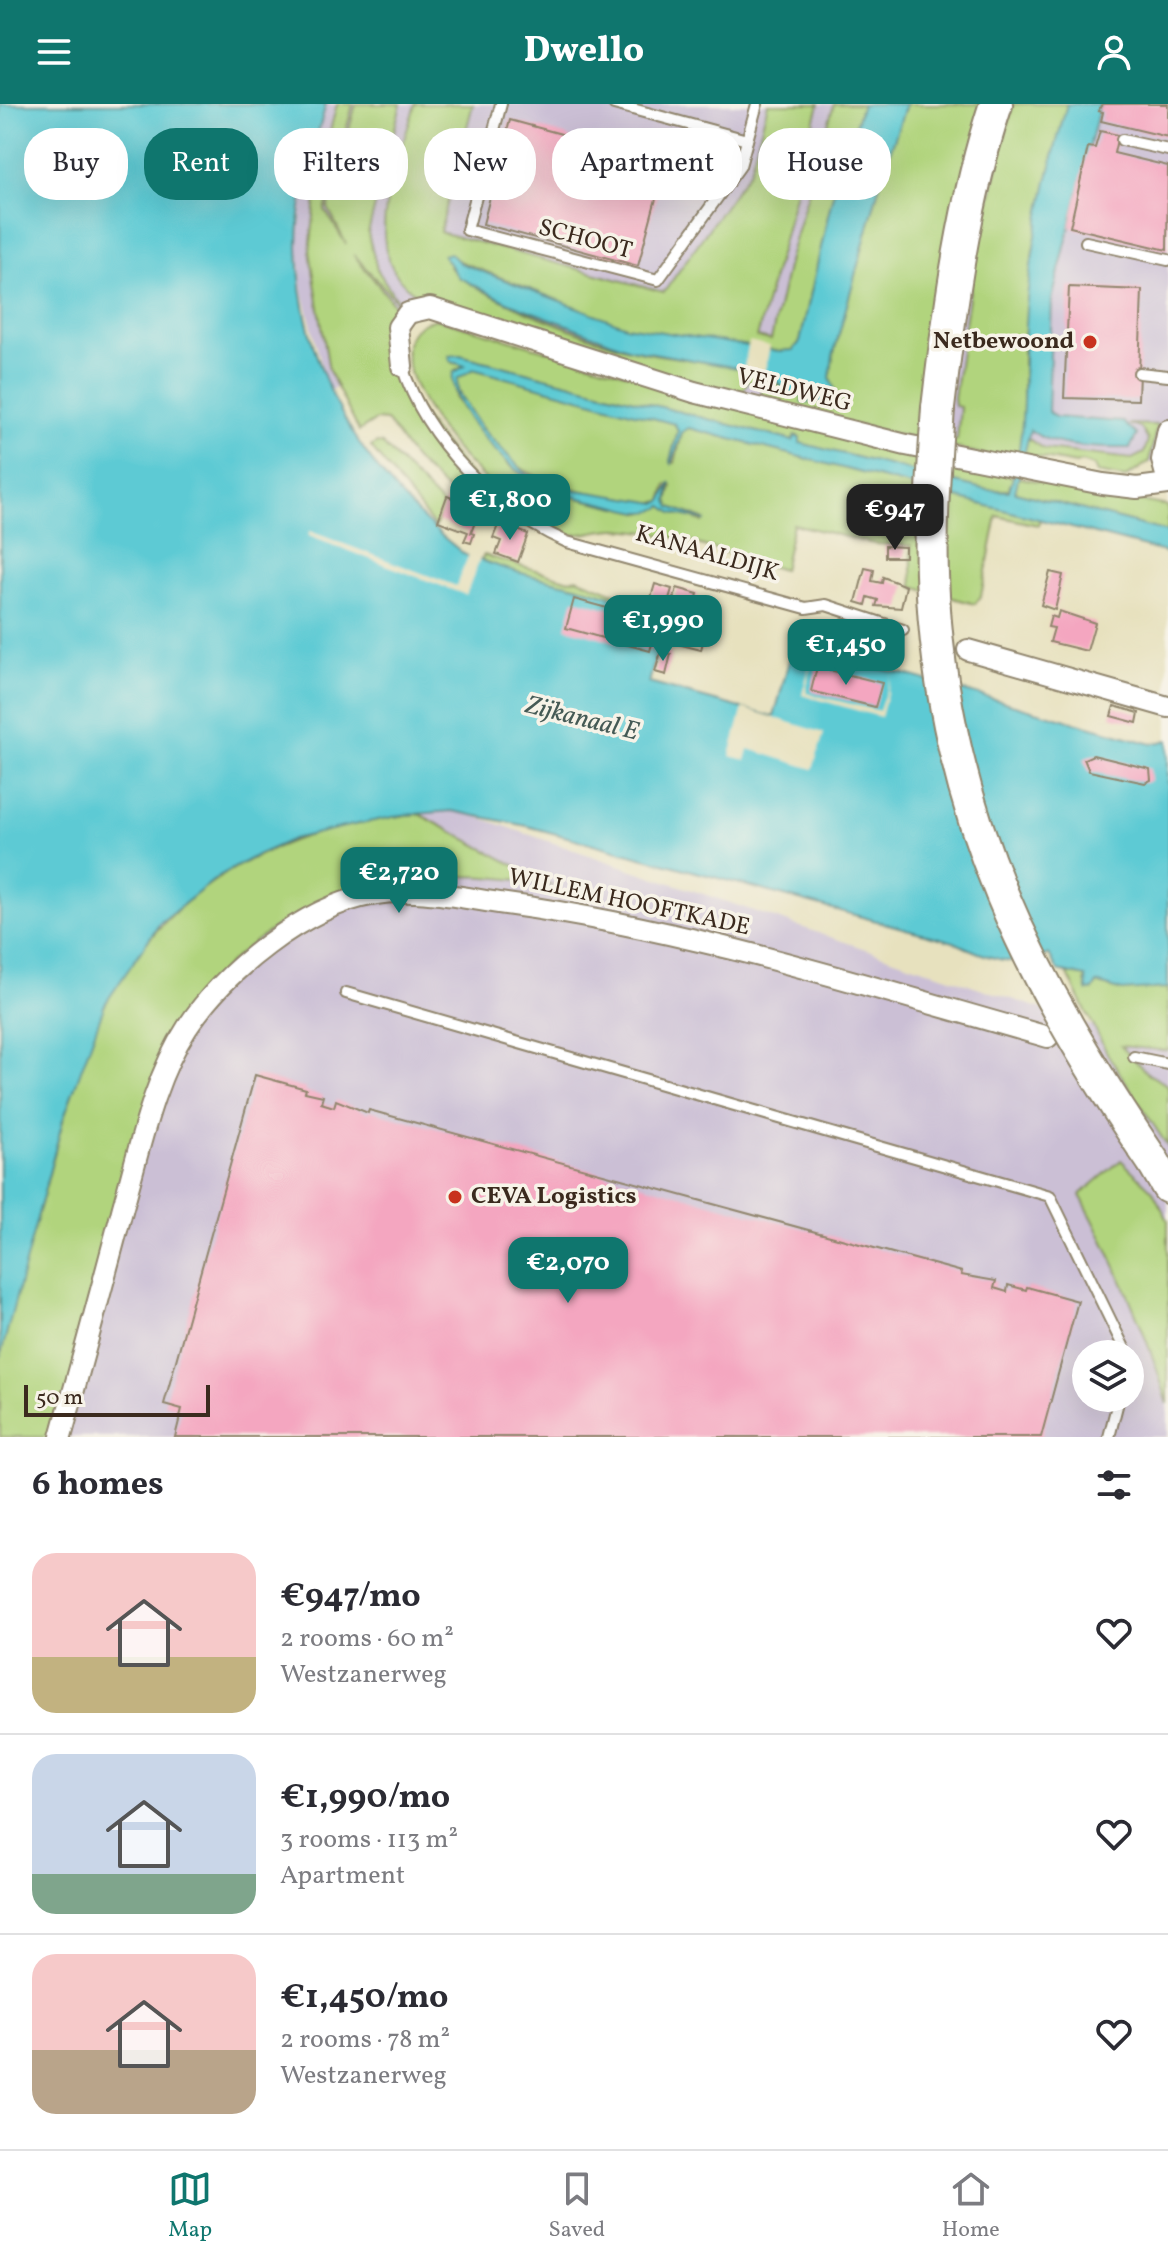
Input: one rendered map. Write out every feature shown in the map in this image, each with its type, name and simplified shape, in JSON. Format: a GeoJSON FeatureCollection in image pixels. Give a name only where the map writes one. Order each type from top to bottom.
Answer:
{"type":"FeatureCollection","features":[{"type":"Feature","properties":{"kind":"main road"},"geometry":{"type":"LineString","coordinates":[[996,104],[964,234],[947,325],[938,408],[931,513],[933,595],[947,712],[966,796],[999,893],[1046,992],[1161,1175]]}},
{"type":"Feature","properties":{"kind":"street","name":"KANAALDIJK"},"geometry":{"type":"LineString","coordinates":[[402,366],[398,327],[416,309]]}},
{"type":"Feature","properties":{"kind":"street","name":"VELDWEG"},"geometry":{"type":"LineString","coordinates":[[416,309],[443,312],[721,400],[952,456],[1103,484],[1137,488],[1168,483]]}},
{"type":"Feature","properties":{"kind":"street"},"geometry":{"type":"LineString","coordinates":[[1168,430],[1162,460],[1168,483]]}},
{"type":"Feature","properties":{"kind":"street"},"geometry":{"type":"LineString","coordinates":[[968,650],[1168,707]]}},
{"type":"Feature","properties":{"kind":"street","name":"WILLEM HOOFTKADE"},"geometry":{"type":"LineString","coordinates":[[61,1437],[150,1108],[185,1030],[208,999],[252,956],[317,915],[369,895],[416,891],[546,909],[722,946],[1048,1037]]}},
{"type":"Feature","properties":{"kind":"lane","name":"SCHOOT"},"geometry":{"type":"LineString","coordinates":[[501,104],[467,230],[658,280],[740,166],[757,104]]}},
{"type":"Feature","properties":{"kind":"lane"},"geometry":{"type":"LineString","coordinates":[[614,104],[747,140]]}},
{"type":"Feature","properties":{"kind":"lane"},"geometry":{"type":"LineString","coordinates":[[1122,140],[1168,150]]}},
{"type":"Feature","properties":{"kind":"lane"},"geometry":{"type":"LineString","coordinates":[[1150,161],[1153,147]]}},
{"type":"Feature","properties":{"kind":"lane"},"geometry":{"type":"LineString","coordinates":[[1086,242],[1168,260]]}},
{"type":"Feature","properties":{"kind":"lane","name":"KANAALDIJK"},"geometry":{"type":"LineString","coordinates":[[402,366],[427,420],[459,460],[516,512],[554,536],[806,608],[826,605],[903,630]]}},
{"type":"Feature","properties":{"kind":"lane"},"geometry":{"type":"LineString","coordinates":[[1139,373],[1168,376]]}},
{"type":"Feature","properties":{"kind":"lane"},"geometry":{"type":"LineString","coordinates":[[346,993],[1050,1196],[1120,1340]]}},
{"type":"Feature","properties":{"kind":"lane"},"geometry":{"type":"LineString","coordinates":[[1134,1057],[1168,1064]]}},
{"type":"Feature","properties":{"kind":"lane"},"geometry":{"type":"LineString","coordinates":[[1109,1437],[1115,1412]]}},
{"type":"Feature","properties":{"kind":"shaded area"},"geometry":{"type":"Polygon","coordinates":[[[326,104],[1168,104],[1168,465],[1147,462],[1129,477],[1095,471],[1094,466],[1081,462],[1076,464],[1016,453],[999,458],[708,390],[423,300],[398,306],[386,320],[397,367],[328,391],[303,292],[298,245],[303,200],[408,200],[408,128],[320,128],[326,104]]]}},
{"type":"Feature","properties":{"kind":"shaded area"},"geometry":{"type":"Polygon","coordinates":[[[213,727],[1168,1052],[1168,1437],[20,1437],[213,727]]]}},
{"type":"Feature","properties":{"kind":"green space"},"geometry":{"type":"Polygon","coordinates":[[[337,104],[353,104],[347,128],[331,128],[337,104]]]}},
{"type":"Feature","properties":{"kind":"green space"},"geometry":{"type":"Polygon","coordinates":[[[356,104],[401,104],[395,128],[350,128],[356,104]]]}},
{"type":"Feature","properties":{"kind":"green space"},"geometry":{"type":"Polygon","coordinates":[[[415,104],[473,104],[467,128],[424,128],[424,200],[448,200],[440,232],[664,292],[729,200],[742,200],[742,181],[750,170],[758,141],[758,200],[793,200],[757,337],[771,340],[806,200],[832,200],[800,342],[793,350],[779,351],[626,327],[454,259],[449,267],[484,291],[568,328],[639,351],[743,369],[804,395],[802,401],[810,397],[830,409],[840,403],[830,378],[833,356],[875,200],[891,200],[891,149],[906,104],[984,104],[923,403],[918,403],[917,407],[915,436],[957,440],[960,407],[955,406],[954,398],[974,263],[1013,104],[1067,104],[1033,251],[1023,348],[1023,435],[1044,449],[1132,459],[1144,453],[1148,440],[1141,428],[1129,424],[1157,425],[1149,462],[1125,478],[1097,473],[1094,466],[1081,462],[1076,464],[1016,453],[999,458],[761,403],[762,383],[748,381],[743,391],[734,396],[421,297],[400,280],[388,258],[384,234],[387,200],[408,200],[408,128],[415,104]]]}},
{"type":"Feature","properties":{"kind":"green space"},"geometry":{"type":"Polygon","coordinates":[[[768,104],[819,104],[813,128],[761,128],[768,104]]]}},
{"type":"Feature","properties":{"kind":"green space"},"geometry":{"type":"Polygon","coordinates":[[[834,104],[862,104],[854,128],[827,128],[834,104]]]}},
{"type":"Feature","properties":{"kind":"green space"},"geometry":{"type":"Polygon","coordinates":[[[316,200],[328,200],[325,210],[346,244],[328,208],[330,200],[376,200],[368,233],[377,269],[400,305],[354,255],[396,307],[386,323],[387,334],[410,394],[435,432],[494,501],[493,504],[463,489],[459,500],[456,498],[413,457],[386,421],[376,420],[359,431],[329,371],[310,251],[316,200]]]}},
{"type":"Feature","properties":{"kind":"green space"},"geometry":{"type":"Polygon","coordinates":[[[438,319],[923,459],[1168,506],[1168,532],[1015,492],[1016,486],[1010,485],[1009,490],[987,490],[799,443],[800,437],[795,435],[793,441],[460,355],[453,363],[467,366],[455,370],[455,397],[465,412],[509,465],[531,481],[564,495],[643,513],[662,506],[703,522],[704,519],[671,507],[668,501],[672,486],[667,484],[662,501],[644,502],[567,487],[531,474],[515,464],[486,433],[461,396],[457,379],[473,369],[675,424],[678,431],[670,461],[675,463],[682,432],[689,428],[1040,519],[1038,525],[997,516],[981,596],[975,604],[913,587],[911,545],[875,544],[793,524],[783,570],[680,539],[639,531],[557,532],[531,517],[495,488],[451,443],[424,404],[407,361],[408,342],[417,327],[438,319]]]}},
{"type":"Feature","properties":{"kind":"green space"},"geometry":{"type":"Polygon","coordinates":[[[382,444],[444,506],[435,527],[371,447],[382,444]]]}},
{"type":"Feature","properties":{"kind":"green space"},"geometry":{"type":"Polygon","coordinates":[[[484,555],[570,580],[577,578],[667,614],[581,588],[516,574],[481,560],[484,555]]]}},
{"type":"Feature","properties":{"kind":"green space"},"geometry":{"type":"Polygon","coordinates":[[[419,814],[553,886],[496,878],[441,877],[388,883],[337,897],[289,919],[246,949],[207,987],[173,1034],[60,1437],[0,1437],[0,1358],[3,1339],[63,1120],[95,1025],[133,960],[163,924],[198,893],[236,867],[322,831],[419,814]]]}},
{"type":"Feature","properties":{"kind":"green space"},"geometry":{"type":"Polygon","coordinates":[[[1067,973],[1086,977],[1085,983],[1093,990],[1097,983],[1112,988],[1168,988],[1168,1051],[1121,1046],[1148,1074],[1168,1085],[1168,1147],[1108,1055],[1067,973]]]}},
{"type":"Feature","properties":{"kind":"green space"},"geometry":{"type":"Polygon","coordinates":[[[1121,1160],[1152,1190],[1168,1220],[1168,1404],[1129,1297],[1080,1195],[1121,1160]]]}},
{"type":"Feature","properties":{"kind":"water","name":"Zijkanaal E"},"geometry":{"type":"Polygon","coordinates":[[[0,104],[326,104],[319,128],[274,128],[274,200],[302,200],[298,246],[302,293],[311,338],[345,420],[397,492],[466,555],[667,614],[649,683],[774,717],[792,650],[905,674],[1152,744],[1168,740],[1168,988],[1122,991],[1097,983],[1093,990],[1087,991],[1086,977],[1058,971],[1049,954],[1025,961],[1001,960],[954,942],[527,826],[452,811],[403,815],[344,827],[293,839],[257,855],[219,876],[160,923],[105,1004],[63,1120],[0,1358],[0,104]]]}},
{"type":"Feature","properties":{"kind":"water"},"geometry":{"type":"Polygon","coordinates":[[[862,104],[906,104],[891,149],[891,128],[854,128],[862,104]]]}},
{"type":"Feature","properties":{"kind":"water"},"geometry":{"type":"Polygon","coordinates":[[[1067,104],[1100,104],[1052,300],[1048,411],[1055,417],[1123,422],[1137,435],[1130,448],[1091,447],[1051,441],[1030,430],[1015,492],[1168,532],[1168,553],[689,428],[682,432],[672,464],[670,461],[678,431],[675,424],[473,369],[457,379],[458,392],[481,428],[527,475],[577,490],[658,503],[671,482],[668,501],[671,507],[706,521],[673,513],[663,506],[644,512],[630,510],[562,493],[522,475],[494,450],[459,402],[453,373],[465,366],[450,361],[449,356],[460,355],[793,441],[795,436],[800,438],[800,443],[987,490],[1009,491],[1022,424],[1026,309],[1032,257],[1047,180],[1067,104]]]}},
{"type":"Feature","properties":{"kind":"water"},"geometry":{"type":"Polygon","coordinates":[[[832,200],[875,200],[833,356],[830,378],[840,403],[838,410],[810,397],[809,403],[802,402],[803,395],[790,393],[775,380],[738,368],[630,349],[507,302],[458,277],[443,255],[450,253],[460,263],[626,326],[779,351],[793,350],[800,342],[832,200]]]}},
{"type":"Feature","properties":{"kind":"pier"},"geometry":{"type":"Polygon","coordinates":[[[749,341],[770,346],[763,380],[743,373],[749,341]]]}},
{"type":"Feature","properties":{"kind":"pier"},"geometry":{"type":"Polygon","coordinates":[[[309,531],[456,586],[470,552],[481,556],[466,595],[309,536],[309,531]]]}},
{"type":"Feature","properties":{"kind":"pier"},"geometry":{"type":"Polygon","coordinates":[[[811,660],[806,693],[879,711],[892,673],[881,717],[802,695],[811,660]]]}},
{"type":"Feature","properties":{"kind":"pier"},"geometry":{"type":"Polygon","coordinates":[[[743,708],[824,733],[813,769],[749,749],[746,760],[730,756],[743,708]]]}},
{"type":"Feature","properties":{"kind":"building"},"geometry":{"type":"Polygon","coordinates":[[[1102,104],[1168,104],[1168,137],[1101,121],[1103,112],[1098,111],[1102,104]]]}},
{"type":"Feature","properties":{"kind":"building"},"geometry":{"type":"Polygon","coordinates":[[[510,120],[552,131],[552,200],[656,200],[638,266],[483,224],[489,200],[536,200],[536,128],[508,128],[510,120]]]}},
{"type":"Feature","properties":{"kind":"building"},"geometry":{"type":"Polygon","coordinates":[[[1100,131],[1118,135],[1114,153],[1168,166],[1167,250],[1070,227],[1088,147],[1095,148],[1100,131]]]}},
{"type":"Feature","properties":{"kind":"building"},"geometry":{"type":"Polygon","coordinates":[[[1069,287],[1142,290],[1138,400],[1064,398],[1069,287]]]}},
{"type":"Feature","properties":{"kind":"building"},"geometry":{"type":"Polygon","coordinates":[[[447,496],[480,508],[471,533],[474,534],[471,543],[464,541],[468,532],[438,521],[447,496]]]}},
{"type":"Feature","properties":{"kind":"building"},"geometry":{"type":"Polygon","coordinates":[[[499,523],[528,534],[518,562],[496,554],[501,541],[493,538],[499,523]]]}},
{"type":"Feature","properties":{"kind":"building"},"geometry":{"type":"Polygon","coordinates":[[[885,546],[905,547],[905,557],[885,557],[885,546]]]}},
{"type":"Feature","properties":{"kind":"building"},"geometry":{"type":"Polygon","coordinates":[[[865,568],[874,570],[872,581],[882,583],[883,577],[906,586],[901,608],[876,606],[878,600],[868,597],[866,605],[856,602],[865,568]]]}},
{"type":"Feature","properties":{"kind":"building"},"geometry":{"type":"Polygon","coordinates":[[[1050,572],[1063,575],[1055,610],[1041,605],[1050,572]]]}},
{"type":"Feature","properties":{"kind":"building"},"geometry":{"type":"Polygon","coordinates":[[[655,584],[672,589],[666,609],[649,604],[655,584]]]}},
{"type":"Feature","properties":{"kind":"building"},"geometry":{"type":"Polygon","coordinates":[[[677,588],[698,594],[690,624],[706,629],[701,650],[662,640],[677,588]]]}},
{"type":"Feature","properties":{"kind":"building"},"geometry":{"type":"Polygon","coordinates":[[[574,599],[658,622],[650,651],[566,628],[574,599]]]}},
{"type":"Feature","properties":{"kind":"building"},"geometry":{"type":"Polygon","coordinates":[[[1059,611],[1095,623],[1087,651],[1050,642],[1054,628],[1048,627],[1051,616],[1057,618],[1059,611]]]}},
{"type":"Feature","properties":{"kind":"building"},"geometry":{"type":"Polygon","coordinates":[[[875,630],[896,635],[889,661],[869,655],[875,630]]]}},
{"type":"Feature","properties":{"kind":"building"},"geometry":{"type":"Polygon","coordinates":[[[661,651],[671,654],[666,675],[655,672],[661,651]]]}},
{"type":"Feature","properties":{"kind":"building"},"geometry":{"type":"Polygon","coordinates":[[[817,667],[882,683],[875,707],[811,691],[817,667]]]}},
{"type":"Feature","properties":{"kind":"building"},"geometry":{"type":"Polygon","coordinates":[[[1114,706],[1139,713],[1137,723],[1111,716],[1114,706]]]}},
{"type":"Feature","properties":{"kind":"building"},"geometry":{"type":"Polygon","coordinates":[[[1093,755],[1150,769],[1151,780],[1145,783],[1089,771],[1084,759],[1093,755]]]}},
{"type":"Feature","properties":{"kind":"building","name":"CEVA Logistics"},"geometry":{"type":"Polygon","coordinates":[[[255,1075],[306,1089],[305,1092],[323,1096],[321,1103],[334,1107],[336,1100],[368,1113],[369,1110],[962,1272],[961,1275],[996,1281],[994,1288],[1007,1292],[1008,1285],[1026,1290],[1027,1287],[1078,1301],[1041,1437],[175,1437],[182,1409],[164,1404],[255,1075]]]}},
{"type":"Feature","properties":{"kind":"place","name":"Netbewoond"},"geometry":{"type":"Point","coordinates":[1090,342]}},
{"type":"Feature","properties":{"kind":"place","name":"CEVA Logistics"},"geometry":{"type":"Point","coordinates":[455,1197]}}]}
